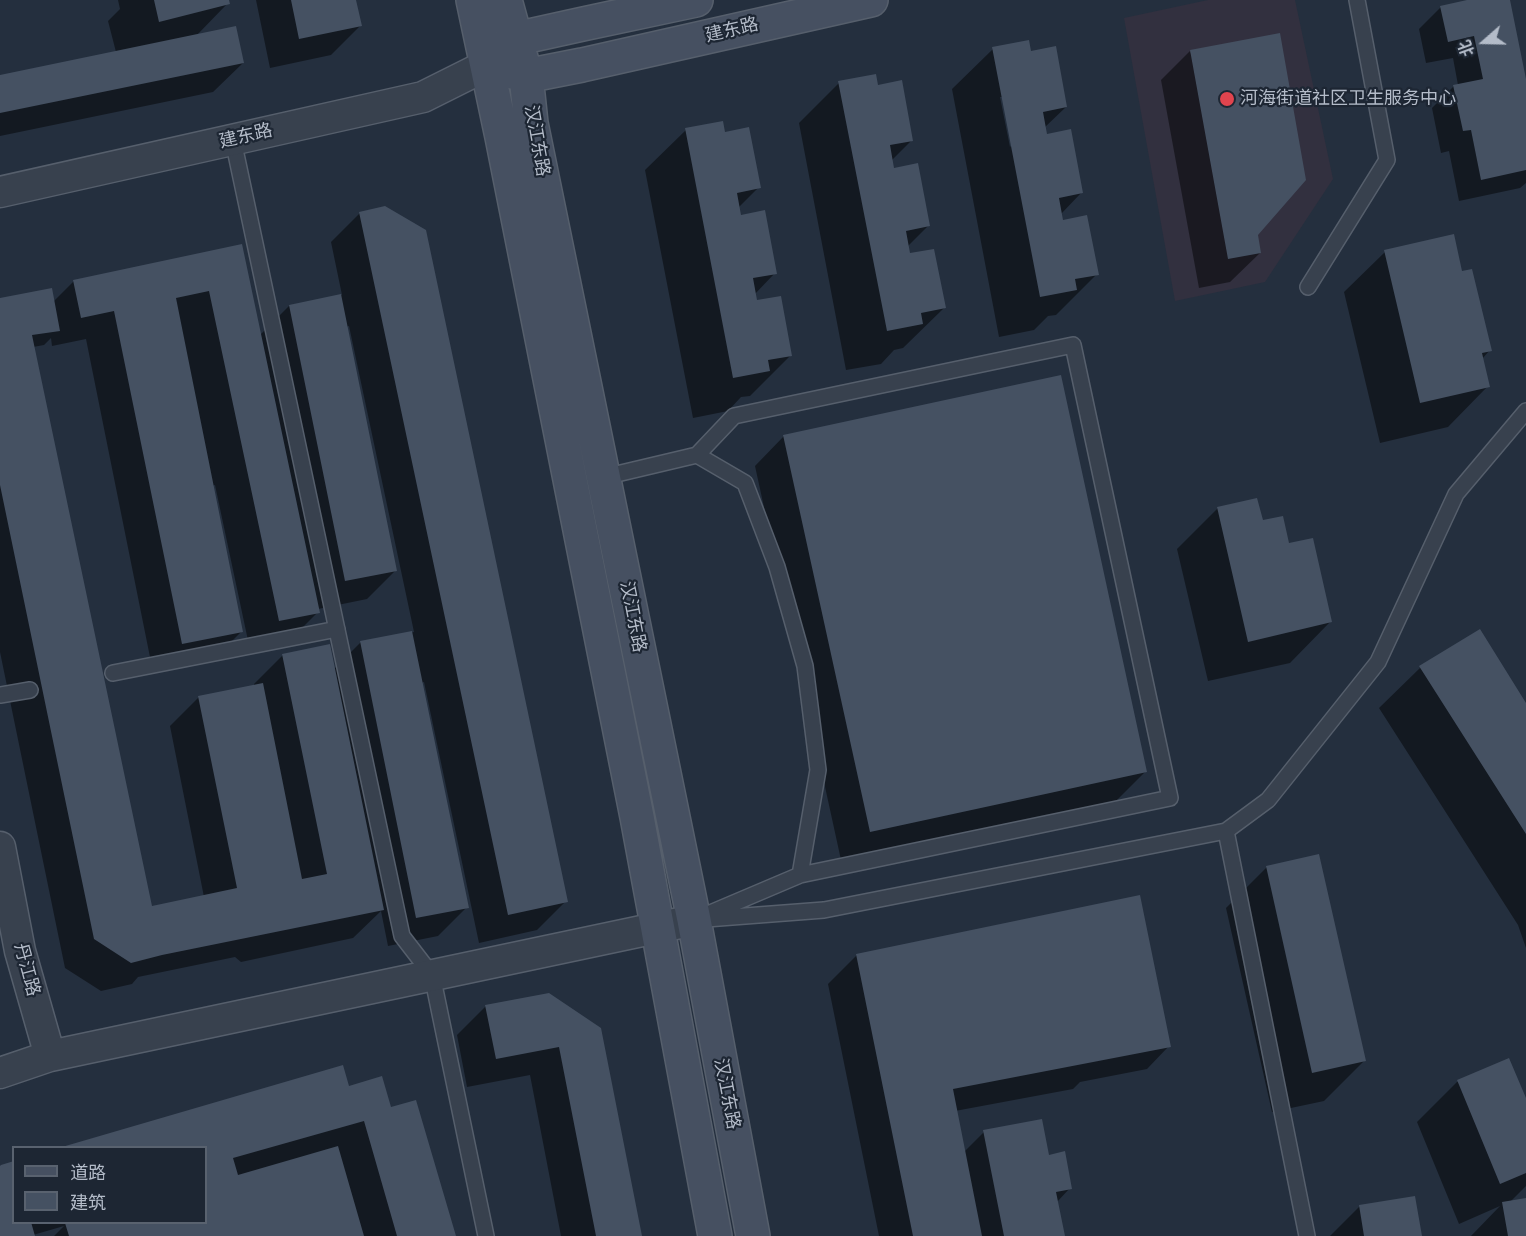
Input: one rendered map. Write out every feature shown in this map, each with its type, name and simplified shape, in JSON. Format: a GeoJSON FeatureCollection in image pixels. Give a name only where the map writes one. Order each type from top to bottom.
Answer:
{"type":"FeatureCollection","features":[{"type":"Feature","properties":{"kind":"street","name":"汉江东路"},"geometry":{"type":"LineString","coordinates":[[473,0],[513,189],[635,806],[715,1236]]}},
{"type":"Feature","properties":{"kind":"street","name":"汉江东路"},"geometry":{"type":"LineString","coordinates":[[505,0],[526,76],[531,123],[694,920],[753,1236]]}},
{"type":"Feature","properties":{"kind":"street"},"geometry":{"type":"LineString","coordinates":[[515,39],[696,0]]}},
{"type":"Feature","properties":{"kind":"street","name":"建东路"},"geometry":{"type":"LineString","coordinates":[[487,65],[526,76],[871,0]]}},
{"type":"Feature","properties":{"kind":"street","name":"建东路"},"geometry":{"type":"LineString","coordinates":[[0,192],[423,97],[487,65],[515,39]]}},
{"type":"Feature","properties":{"kind":"street","name":"丹江路"},"geometry":{"type":"LineString","coordinates":[[0,847],[20,951],[50,1056]]}},
{"type":"Feature","properties":{"kind":"street"},"geometry":{"type":"LineString","coordinates":[[0,1072],[50,1056],[694,920]]}},
{"type":"Feature","properties":{"kind":"lane"},"geometry":{"type":"LineString","coordinates":[[1308,287],[1387,160],[1357,0]]}},
{"type":"Feature","properties":{"kind":"lane"},"geometry":{"type":"LineString","coordinates":[[234,140],[402,936],[432,975],[486,1236]]}},
{"type":"Feature","properties":{"kind":"lane"},"geometry":{"type":"LineString","coordinates":[[604,477],[697,455],[734,416],[1073,345],[1170,798],[800,875],[694,920]]}},
{"type":"Feature","properties":{"kind":"lane"},"geometry":{"type":"LineString","coordinates":[[694,920],[824,910],[1226,831],[1268,800],[1378,662],[1456,494],[1526,411]]}},
{"type":"Feature","properties":{"kind":"lane"},"geometry":{"type":"LineString","coordinates":[[697,455],[745,483],[777,567],[805,666],[818,770],[800,875]]}},
{"type":"Feature","properties":{"kind":"lane"},"geometry":{"type":"LineString","coordinates":[[113,673],[337,629]]}},
{"type":"Feature","properties":{"kind":"lane"},"geometry":{"type":"LineString","coordinates":[[0,695],[30,690]]}},
{"type":"Feature","properties":{"kind":"lane"},"geometry":{"type":"LineString","coordinates":[[1226,831],[1307,1236]]}},
{"type":"Feature","properties":{"kind":"shaded area","name":"河海街道社区卫生服务中心"},"geometry":{"type":"Polygon","coordinates":[[[1208,0],[1295,0],[1333,179],[1265,282],[1175,301],[1124,18],[1208,0]]]}},
{"type":"Feature","properties":{"kind":"building"},"geometry":{"type":"Polygon","coordinates":[[[154,0],[229,0],[230,4],[159,22],[154,0]]]}},
{"type":"Feature","properties":{"kind":"building"},"geometry":{"type":"Polygon","coordinates":[[[291,0],[356,0],[362,26],[299,39],[291,0]]]}},
{"type":"Feature","properties":{"kind":"building"},"geometry":{"type":"Polygon","coordinates":[[[1467,0],[1510,0],[1526,79],[1526,170],[1481,180],[1471,130],[1463,131],[1453,85],[1483,79],[1474,36],[1448,42],[1440,6],[1467,0]]]}},
{"type":"Feature","properties":{"kind":"building"},"geometry":{"type":"Polygon","coordinates":[[[236,26],[244,63],[0,113],[0,75],[236,26]]]}},
{"type":"Feature","properties":{"kind":"building"},"geometry":{"type":"Polygon","coordinates":[[[1280,33],[1306,180],[1258,235],[1261,253],[1228,259],[1190,50],[1280,33]]]}},
{"type":"Feature","properties":{"kind":"building"},"geometry":{"type":"Polygon","coordinates":[[[1029,40],[1031,51],[1056,46],[1067,107],[1043,112],[1047,134],[1071,129],[1083,193],[1059,198],[1063,220],[1087,215],[1099,275],[1075,279],[1077,290],[1040,297],[992,47],[1029,40]]]}},
{"type":"Feature","properties":{"kind":"building"},"geometry":{"type":"Polygon","coordinates":[[[876,74],[878,85],[902,80],[913,141],[890,145],[894,168],[918,163],[930,226],[906,231],[910,253],[934,249],[946,308],[921,313],[923,324],[887,331],[838,81],[876,74]]]}},
{"type":"Feature","properties":{"kind":"building"},"geometry":{"type":"Polygon","coordinates":[[[723,121],[725,132],[749,127],[761,188],[737,193],[741,215],[765,210],[777,274],[753,278],[757,300],[781,296],[792,356],[768,360],[770,371],[733,378],[685,128],[723,121]]]}},
{"type":"Feature","properties":{"kind":"building"},"geometry":{"type":"Polygon","coordinates":[[[385,206],[426,230],[568,902],[508,915],[359,212],[385,206]]]}},
{"type":"Feature","properties":{"kind":"building"},"geometry":{"type":"Polygon","coordinates":[[[1454,234],[1462,271],[1472,269],[1492,351],[1482,353],[1490,387],[1420,403],[1384,250],[1454,234]]]}},
{"type":"Feature","properties":{"kind":"building"},"geometry":{"type":"Polygon","coordinates":[[[242,244],[320,613],[279,621],[209,291],[176,298],[243,632],[182,644],[114,311],[81,318],[73,280],[242,244]]]}},
{"type":"Feature","properties":{"kind":"building"},"geometry":{"type":"Polygon","coordinates":[[[52,288],[60,331],[32,335],[152,906],[237,888],[198,696],[263,683],[302,879],[327,874],[282,654],[330,644],[384,910],[131,963],[94,939],[0,485],[0,298],[52,288]]]}},
{"type":"Feature","properties":{"kind":"building"},"geometry":{"type":"Polygon","coordinates":[[[341,294],[397,571],[345,581],[289,305],[341,294]]]}},
{"type":"Feature","properties":{"kind":"building"},"geometry":{"type":"Polygon","coordinates":[[[1061,375],[1147,772],[870,832],[783,435],[1061,375]]]}},
{"type":"Feature","properties":{"kind":"building"},"geometry":{"type":"Polygon","coordinates":[[[1257,498],[1263,520],[1283,516],[1289,543],[1313,538],[1332,622],[1248,642],[1217,507],[1257,498]]]}},
{"type":"Feature","properties":{"kind":"building"},"geometry":{"type":"Polygon","coordinates":[[[1480,629],[1526,703],[1526,834],[1419,666],[1480,629]]]}},
{"type":"Feature","properties":{"kind":"building"},"geometry":{"type":"Polygon","coordinates":[[[412,631],[469,908],[416,918],[360,641],[412,631]]]}},
{"type":"Feature","properties":{"kind":"building"},"geometry":{"type":"Polygon","coordinates":[[[1319,854],[1366,1061],[1312,1073],[1266,866],[1319,854]]]}},
{"type":"Feature","properties":{"kind":"building"},"geometry":{"type":"Polygon","coordinates":[[[1140,895],[1171,1047],[953,1089],[982,1236],[913,1236],[856,954],[1140,895]]]}},
{"type":"Feature","properties":{"kind":"building"},"geometry":{"type":"Polygon","coordinates":[[[549,993],[601,1028],[642,1236],[596,1236],[559,1047],[496,1059],[485,1005],[549,993]]]}},
{"type":"Feature","properties":{"kind":"building"},"geometry":{"type":"Polygon","coordinates":[[[1509,1058],[1526,1098],[1526,1173],[1500,1184],[1457,1080],[1509,1058]]]}},
{"type":"Feature","properties":{"kind":"building"},"geometry":{"type":"Polygon","coordinates":[[[343,1065],[349,1086],[382,1076],[391,1107],[416,1100],[456,1236],[397,1236],[364,1121],[233,1158],[238,1175],[338,1146],[364,1236],[69,1236],[65,1224],[207,1224],[207,1146],[65,1146],[343,1065]]]}},
{"type":"Feature","properties":{"kind":"building"},"geometry":{"type":"Polygon","coordinates":[[[1042,1119],[1049,1155],[1065,1151],[1072,1189],[1056,1192],[1065,1236],[1004,1236],[983,1130],[1042,1119]]]}},
{"type":"Feature","properties":{"kind":"building"},"geometry":{"type":"Polygon","coordinates":[[[12,1162],[12,1224],[32,1224],[35,1236],[0,1236],[1,1165],[12,1162]]]}},
{"type":"Feature","properties":{"kind":"building"},"geometry":{"type":"Polygon","coordinates":[[[1415,1196],[1422,1236],[1364,1236],[1359,1205],[1415,1196]]]}},
{"type":"Feature","properties":{"kind":"building"},"geometry":{"type":"Polygon","coordinates":[[[1526,1198],[1526,1236],[1508,1236],[1502,1202],[1526,1198]]]}},
{"type":"Feature","properties":{"kind":"place","name":"河海街道社区卫生服务中心"},"geometry":{"type":"Point","coordinates":[1227,99]}}]}
